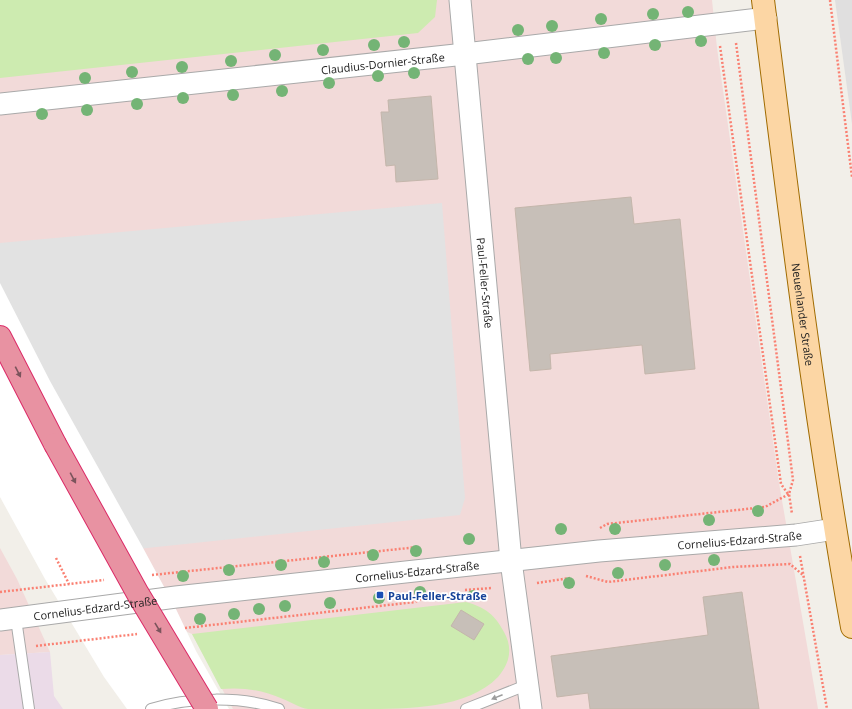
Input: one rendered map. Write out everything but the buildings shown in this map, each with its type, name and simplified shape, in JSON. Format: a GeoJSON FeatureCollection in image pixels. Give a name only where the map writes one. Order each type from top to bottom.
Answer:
{"type":"FeatureCollection","features":[{"type":"Feature","properties":{"kind":"highway"},"geometry":{"type":"LineString","coordinates":[[0,337],[96,520],[207,709]]}},
{"type":"Feature","properties":{"kind":"main road","name":"Neuenlander Straße"},"geometry":{"type":"LineString","coordinates":[[764,9],[789,212],[835,529],[852,627]]}},
{"type":"Feature","properties":{"kind":"street","name":"Paul-Feller-Straße"},"geometry":{"type":"LineString","coordinates":[[460,0],[514,586],[532,709]]}},
{"type":"Feature","properties":{"kind":"street","name":"Claudius-Dornier-Straße"},"geometry":{"type":"LineString","coordinates":[[0,104],[465,54],[726,23],[764,9]]}},
{"type":"Feature","properties":{"kind":"street","name":"Cornelius-Edzard-Straße"},"geometry":{"type":"LineString","coordinates":[[8,620],[184,596],[606,550],[796,535],[835,529]]}},
{"type":"Feature","properties":{"kind":"lane"},"geometry":{"type":"LineString","coordinates":[[8,620],[20,648],[29,709]]}},
{"type":"Feature","properties":{"kind":"lane"},"geometry":{"type":"LineString","coordinates":[[466,709],[528,684]]}},
{"type":"Feature","properties":{"kind":"lane"},"geometry":{"type":"LineString","coordinates":[[151,709],[160,706],[213,700],[267,705],[279,709]]}},
{"type":"Feature","properties":{"kind":"path"},"geometry":{"type":"LineString","coordinates":[[830,0],[852,178]]}},
{"type":"Feature","properties":{"kind":"path"},"geometry":{"type":"LineString","coordinates":[[726,23],[792,480],[789,494],[827,709]]}},
{"type":"Feature","properties":{"kind":"path"},"geometry":{"type":"LineString","coordinates":[[726,23],[781,484],[789,494]]}},
{"type":"Feature","properties":{"kind":"path"},"geometry":{"type":"LineString","coordinates":[[56,558],[84,610]]}},
{"type":"Feature","properties":{"kind":"path"},"geometry":{"type":"LineString","coordinates":[[580,577],[587,576],[608,582],[732,567],[790,564],[803,575]]}},
{"type":"Feature","properties":{"kind":"path"},"geometry":{"type":"LineString","coordinates":[[463,590],[514,586],[573,578]]}},
{"type":"Feature","properties":{"kind":"path"},"geometry":{"type":"LineString","coordinates":[[183,628],[415,602],[433,592]]}},
{"type":"Feature","properties":{"kind":"path"},"geometry":{"type":"LineString","coordinates":[[20,648],[144,633]]}},
{"type":"Feature","properties":{"kind":"shaded area"},"geometry":{"type":"Polygon","coordinates":[[[0,0],[712,0],[717,48],[779,483],[818,709],[233,709],[192,634],[59,575],[0,462],[0,0]]]}},
{"type":"Feature","properties":{"kind":"shaded area"},"geometry":{"type":"Polygon","coordinates":[[[835,0],[852,0],[852,124],[835,0]]]}},
{"type":"Feature","properties":{"kind":"shaded area"},"geometry":{"type":"Polygon","coordinates":[[[442,203],[465,498],[460,515],[100,553],[0,462],[0,243],[442,203]]]}},
{"type":"Feature","properties":{"kind":"shaded area"},"geometry":{"type":"Polygon","coordinates":[[[0,548],[17,579],[50,652],[0,655],[0,548]]]}},
{"type":"Feature","properties":{"kind":"shaded area"},"geometry":{"type":"Polygon","coordinates":[[[50,652],[54,696],[63,709],[0,709],[0,655],[50,652]]]}},
{"type":"Feature","properties":{"kind":"green space"},"geometry":{"type":"Polygon","coordinates":[[[0,0],[437,0],[435,17],[418,33],[0,78],[0,0]]]}},
{"type":"Feature","properties":{"kind":"green space"},"geometry":{"type":"Polygon","coordinates":[[[466,602],[479,606],[489,612],[501,626],[509,644],[508,661],[498,677],[485,688],[470,696],[436,705],[380,709],[308,709],[260,691],[237,688],[221,689],[192,634],[466,602]]]}},
{"type":"Feature","properties":{"kind":"pier"},"geometry":{"type":"Polygon","coordinates":[[[0,283],[50,381],[142,546],[175,607],[196,651],[229,709],[127,709],[104,677],[45,579],[0,497],[0,283]]]}},
{"type":"Feature","properties":{"kind":"place","name":"Paul-Feller-Straße"},"geometry":{"type":"Point","coordinates":[380,595]}}]}
